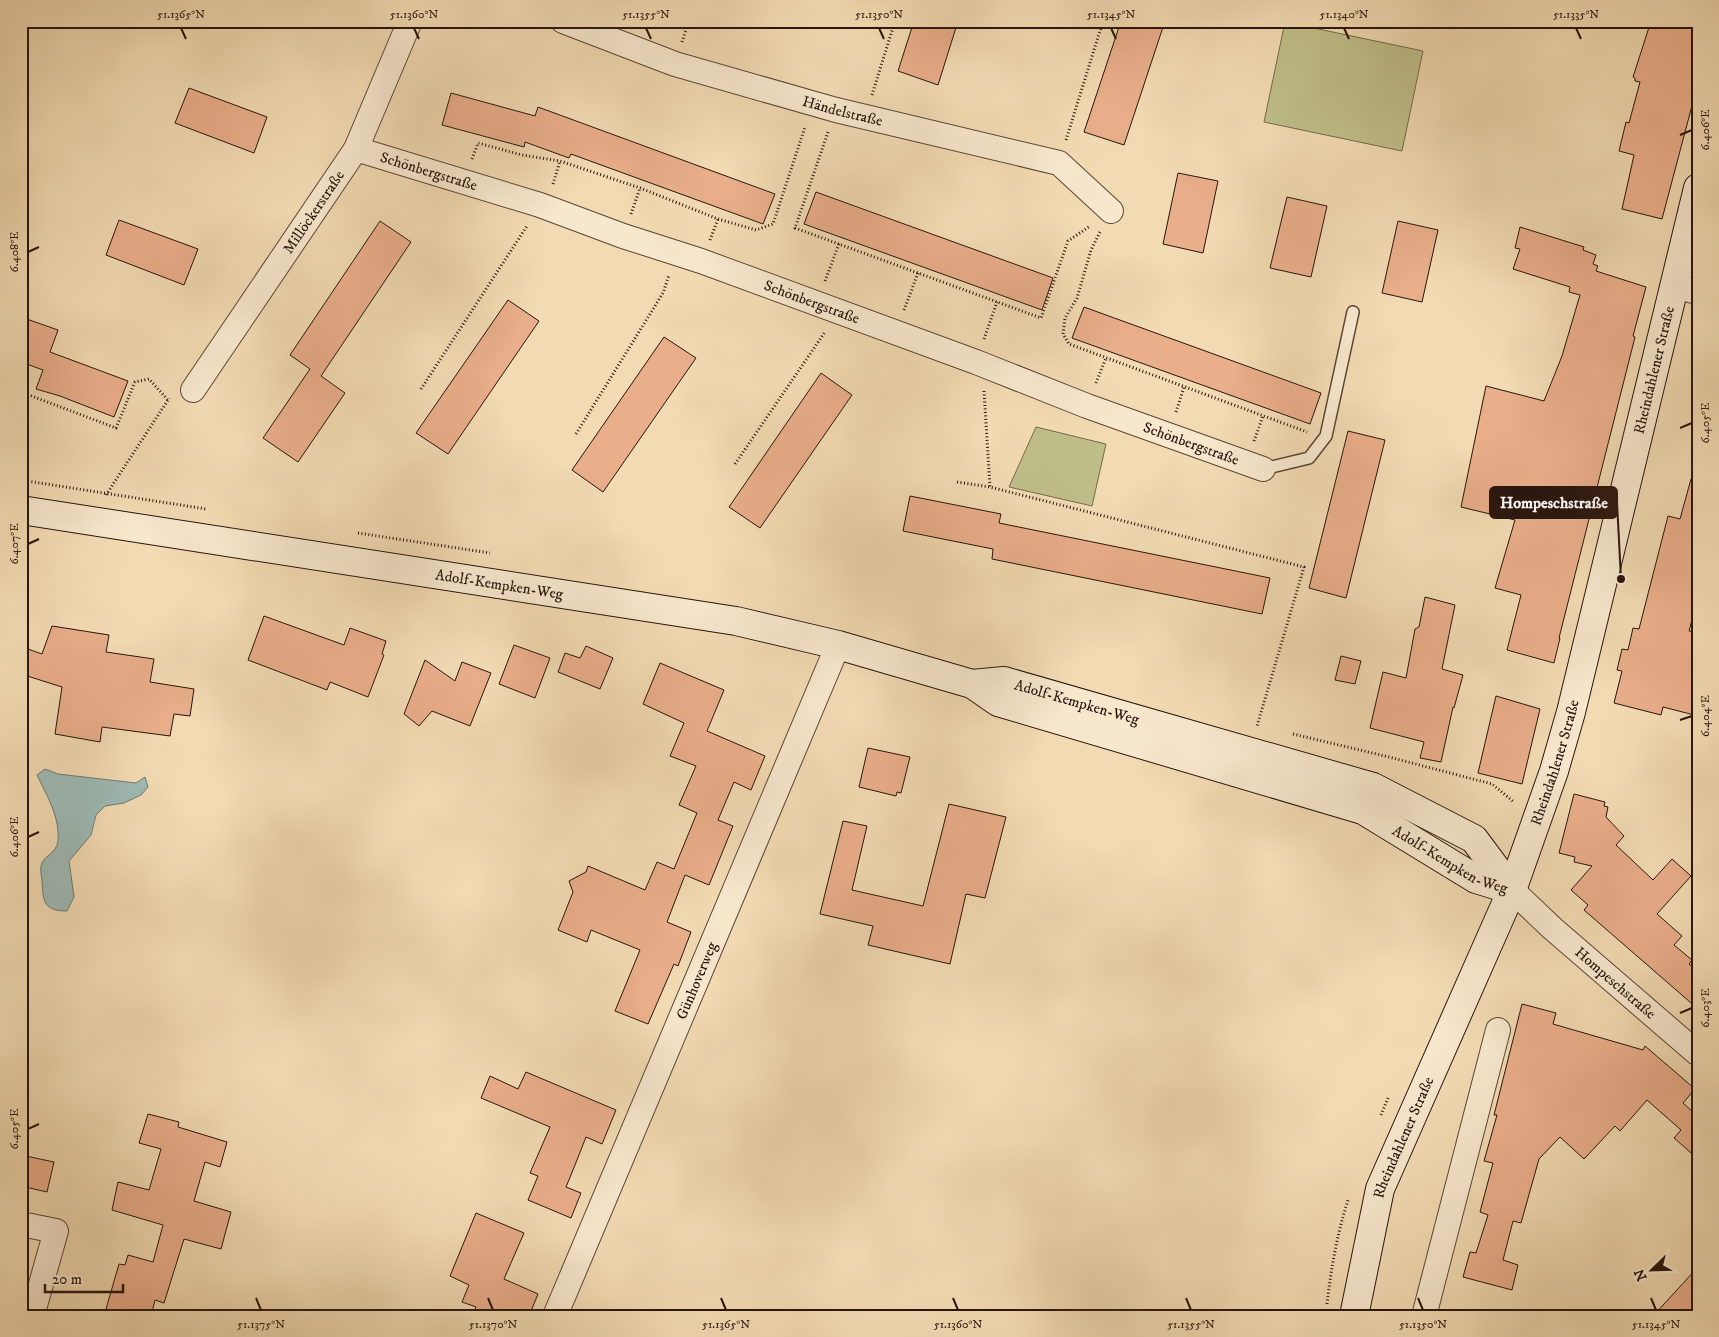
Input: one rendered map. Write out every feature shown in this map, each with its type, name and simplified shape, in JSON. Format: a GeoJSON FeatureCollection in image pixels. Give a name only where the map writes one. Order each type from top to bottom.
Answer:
{"type":"FeatureCollection","features":[{"type":"Feature","properties":{"kind":"main road","name":"Rheindahlener Straße"},"geometry":{"type":"LineString","coordinates":[[1354,1316],[1380,1189],[1512,890],[1554,771],[1685,289],[1698,188]]}},
{"type":"Feature","properties":{"kind":"main road","name":"Adolf-Kempken-Weg"},"geometry":{"type":"LineString","coordinates":[[21,510],[736,620],[838,645],[972,684],[998,702],[1363,810],[1476,879],[1512,890]]}},
{"type":"Feature","properties":{"kind":"main road","name":"Adolf-Kempken-Weg"},"geometry":{"type":"LineString","coordinates":[[972,684],[1004,681],[1373,787],[1474,839],[1512,890]]}},
{"type":"Feature","properties":{"kind":"street","name":"Millöckerstraße"},"geometry":{"type":"LineString","coordinates":[[193,390],[356,149],[410,21]]}},
{"type":"Feature","properties":{"kind":"street","name":"Händelstraße"},"geometry":{"type":"LineString","coordinates":[[563,21],[675,64],[825,107],[1059,163],[1111,211]]}},
{"type":"Feature","properties":{"kind":"street","name":"Schönbergstraße"},"geometry":{"type":"LineString","coordinates":[[356,149],[540,205],[623,236],[677,252],[976,362],[1087,406],[1263,469]]}},
{"type":"Feature","properties":{"kind":"street","name":"Günhoverweg"},"geometry":{"type":"LineString","coordinates":[[555,1316],[838,645]]}},
{"type":"Feature","properties":{"kind":"street","name":"Hompeschstraße"},"geometry":{"type":"LineString","coordinates":[[1512,890],[1552,928],[1698,1054]]}},
{"type":"Feature","properties":{"kind":"street"},"geometry":{"type":"LineString","coordinates":[[1424,1316],[1498,1030]]}},
{"type":"Feature","properties":{"kind":"street"},"geometry":{"type":"LineString","coordinates":[[21,1224],[56,1231],[32,1316]]}},
{"type":"Feature","properties":{"kind":"lane"},"geometry":{"type":"LineString","coordinates":[[1263,469],[1309,458],[1324,438],[1353,312]]}},
{"type":"Feature","properties":{"kind":"path"},"geometry":{"type":"LineString","coordinates":[[865,117],[895,21]]}},
{"type":"Feature","properties":{"kind":"path"},"geometry":{"type":"LineString","coordinates":[[1059,163],[1103,21]]}},
{"type":"Feature","properties":{"kind":"path"},"geometry":{"type":"LineString","coordinates":[[464,183],[478,143],[522,155],[560,161],[640,188],[718,219],[756,230],[773,224],[825,107]]}},
{"type":"Feature","properties":{"kind":"path"},"geometry":{"type":"LineString","coordinates":[[825,107],[795,228],[997,302],[1041,318],[1068,241],[1111,211]]}},
{"type":"Feature","properties":{"kind":"path"},"geometry":{"type":"LineString","coordinates":[[421,389],[540,205]]}},
{"type":"Feature","properties":{"kind":"path"},"geometry":{"type":"LineString","coordinates":[[1111,211],[1091,250],[1077,298],[1065,318],[1063,334],[1069,344],[1324,438]]}},
{"type":"Feature","properties":{"kind":"path"},"geometry":{"type":"LineString","coordinates":[[735,464],[828,307],[839,244]]}},
{"type":"Feature","properties":{"kind":"path"},"geometry":{"type":"LineString","coordinates":[[576,434],[663,294],[677,252]]}},
{"type":"Feature","properties":{"kind":"path"},"geometry":{"type":"LineString","coordinates":[[896,334],[918,273]]}},
{"type":"Feature","properties":{"kind":"path"},"geometry":{"type":"LineString","coordinates":[[990,487],[983,382],[976,362],[997,302]]}},
{"type":"Feature","properties":{"kind":"path"},"geometry":{"type":"LineString","coordinates":[[21,392],[116,428],[135,382],[149,379],[168,400]]}},
{"type":"Feature","properties":{"kind":"path"},"geometry":{"type":"LineString","coordinates":[[89,521],[168,400],[193,390]]}},
{"type":"Feature","properties":{"kind":"path"},"geometry":{"type":"LineString","coordinates":[[957,482],[990,487],[1304,567],[1250,751]]}},
{"type":"Feature","properties":{"kind":"shaded area"},"geometry":{"type":"Polygon","coordinates":[[[1285,22],[1423,51],[1402,151],[1264,122],[1285,22]]]}},
{"type":"Feature","properties":{"kind":"shaded area"},"geometry":{"type":"Polygon","coordinates":[[[1036,427],[1106,444],[1092,506],[1009,487],[1036,427]]]}},
{"type":"Feature","properties":{"kind":"water"},"geometry":{"type":"Polygon","coordinates":[[[45,769],[58,774],[136,783],[145,777],[148,787],[141,795],[124,803],[105,806],[96,815],[91,835],[69,861],[74,897],[67,911],[59,911],[49,907],[43,895],[42,862],[55,849],[58,841],[55,815],[37,775],[45,769]]]}},
{"type":"Feature","properties":{"kind":"building"},"geometry":{"type":"Polygon","coordinates":[[[914,21],[958,21],[938,85],[898,71],[914,21]]]}},
{"type":"Feature","properties":{"kind":"building"},"geometry":{"type":"Polygon","coordinates":[[[1121,21],[1165,21],[1124,145],[1084,132],[1121,21]]]}},
{"type":"Feature","properties":{"kind":"building"},"geometry":{"type":"Polygon","coordinates":[[[1651,21],[1698,21],[1698,83],[1662,219],[1622,209],[1634,155],[1619,151],[1626,122],[1629,123],[1640,82],[1635,81],[1633,77],[1651,21]]]}},
{"type":"Feature","properties":{"kind":"building"},"geometry":{"type":"Polygon","coordinates":[[[189,88],[267,117],[254,153],[175,123],[189,88]]]}},
{"type":"Feature","properties":{"kind":"building"},"geometry":{"type":"Polygon","coordinates":[[[451,93],[535,116],[538,107],[775,194],[763,224],[571,154],[569,158],[525,142],[524,147],[442,125],[451,93]]]}},
{"type":"Feature","properties":{"kind":"building"},"geometry":{"type":"Polygon","coordinates":[[[1178,173],[1218,181],[1203,253],[1163,244],[1178,173]]]}},
{"type":"Feature","properties":{"kind":"building"},"geometry":{"type":"Polygon","coordinates":[[[816,192],[1053,278],[1042,310],[804,224],[816,192]]]}},
{"type":"Feature","properties":{"kind":"building"},"geometry":{"type":"Polygon","coordinates":[[[1287,197],[1327,206],[1311,277],[1270,268],[1287,197]]]}},
{"type":"Feature","properties":{"kind":"building"},"geometry":{"type":"Polygon","coordinates":[[[119,220],[198,249],[184,285],[106,255],[119,220]]]}},
{"type":"Feature","properties":{"kind":"building"},"geometry":{"type":"Polygon","coordinates":[[[380,221],[411,242],[321,376],[345,393],[298,462],[263,438],[310,369],[290,355],[380,221]]]}},
{"type":"Feature","properties":{"kind":"building"},"geometry":{"type":"Polygon","coordinates":[[[1398,221],[1438,230],[1422,302],[1382,293],[1398,221]]]}},
{"type":"Feature","properties":{"kind":"building"},"geometry":{"type":"Polygon","coordinates":[[[1520,227],[1584,247],[1583,250],[1596,255],[1593,264],[1598,266],[1596,271],[1646,287],[1554,663],[1507,650],[1521,595],[1495,588],[1515,520],[1461,507],[1486,386],[1544,401],[1562,356],[1580,295],[1569,292],[1570,287],[1513,269],[1520,249],[1515,248],[1520,227]]]}},
{"type":"Feature","properties":{"kind":"building"},"geometry":{"type":"Polygon","coordinates":[[[508,300],[539,321],[448,454],[416,433],[508,300]]]}},
{"type":"Feature","properties":{"kind":"building"},"geometry":{"type":"Polygon","coordinates":[[[1084,307],[1321,393],[1310,424],[1072,338],[1084,307]]]}},
{"type":"Feature","properties":{"kind":"building"},"geometry":{"type":"Polygon","coordinates":[[[21,317],[58,330],[50,352],[128,381],[114,417],[60,396],[36,389],[43,370],[21,362],[21,317]]]}},
{"type":"Feature","properties":{"kind":"building"},"geometry":{"type":"Polygon","coordinates":[[[664,337],[696,358],[603,492],[572,470],[664,337]]]}},
{"type":"Feature","properties":{"kind":"building"},"geometry":{"type":"Polygon","coordinates":[[[821,373],[852,395],[760,528],[729,507],[821,373]]]}},
{"type":"Feature","properties":{"kind":"building"},"geometry":{"type":"Polygon","coordinates":[[[1348,431],[1385,440],[1346,598],[1309,588],[1348,431]]]}},
{"type":"Feature","properties":{"kind":"building"},"geometry":{"type":"Polygon","coordinates":[[[1691,479],[1698,480],[1698,547],[1692,572],[1698,573],[1698,598],[1689,631],[1698,632],[1698,716],[1663,707],[1661,715],[1614,703],[1622,671],[1617,670],[1622,649],[1628,650],[1633,628],[1639,629],[1668,516],[1680,519],[1691,479]]]}},
{"type":"Feature","properties":{"kind":"building"},"geometry":{"type":"Polygon","coordinates":[[[910,496],[1001,514],[999,523],[1270,578],[1262,614],[992,559],[993,549],[903,531],[910,496]]]}},
{"type":"Feature","properties":{"kind":"building"},"geometry":{"type":"Polygon","coordinates":[[[1425,597],[1455,605],[1442,669],[1463,675],[1453,707],[1441,762],[1420,758],[1424,742],[1370,728],[1383,672],[1406,678],[1415,629],[1419,627],[1425,597]]]}},
{"type":"Feature","properties":{"kind":"building"},"geometry":{"type":"Polygon","coordinates":[[[264,616],[344,645],[350,628],[386,641],[382,654],[384,655],[368,697],[330,682],[327,690],[248,660],[264,616]]]}},
{"type":"Feature","properties":{"kind":"building"},"geometry":{"type":"Polygon","coordinates":[[[52,626],[109,635],[106,652],[154,659],[150,682],[194,689],[190,716],[174,714],[170,736],[102,727],[100,742],[55,734],[62,687],[21,674],[28,649],[42,654],[52,626]]]}},
{"type":"Feature","properties":{"kind":"building"},"geometry":{"type":"Polygon","coordinates":[[[514,645],[550,658],[535,698],[499,684],[514,645]]]}},
{"type":"Feature","properties":{"kind":"building"},"geometry":{"type":"Polygon","coordinates":[[[586,646],[613,658],[600,689],[558,672],[565,653],[580,658],[586,646]]]}},
{"type":"Feature","properties":{"kind":"building"},"geometry":{"type":"Polygon","coordinates":[[[1341,656],[1361,661],[1355,684],[1335,680],[1341,656]]]}},
{"type":"Feature","properties":{"kind":"building"},"geometry":{"type":"Polygon","coordinates":[[[425,660],[455,681],[462,662],[491,673],[470,726],[432,711],[419,726],[404,714],[425,660]]]}},
{"type":"Feature","properties":{"kind":"building"},"geometry":{"type":"Polygon","coordinates":[[[660,663],[724,690],[707,731],[765,756],[751,790],[734,782],[718,820],[733,826],[709,885],[685,875],[667,922],[691,932],[678,966],[674,964],[648,1024],[615,1011],[640,950],[591,930],[587,942],[558,930],[573,892],[569,881],[586,872],[588,866],[645,890],[657,862],[674,869],[697,813],[679,805],[696,766],[670,756],[684,723],[643,704],[660,663]]]}},
{"type":"Feature","properties":{"kind":"building"},"geometry":{"type":"Polygon","coordinates":[[[1496,696],[1540,709],[1522,784],[1478,773],[1496,696]]]}},
{"type":"Feature","properties":{"kind":"building"},"geometry":{"type":"Polygon","coordinates":[[[868,748],[910,757],[901,793],[897,792],[896,796],[859,787],[868,748]]]}},
{"type":"Feature","properties":{"kind":"building"},"geometry":{"type":"Polygon","coordinates":[[[1574,794],[1605,802],[1604,806],[1608,807],[1606,817],[1624,836],[1616,845],[1653,880],[1672,859],[1691,876],[1657,914],[1682,936],[1674,945],[1692,960],[1689,964],[1698,971],[1698,1009],[1584,910],[1588,905],[1571,890],[1592,866],[1574,862],[1575,857],[1559,853],[1574,794]]]}},
{"type":"Feature","properties":{"kind":"building"},"geometry":{"type":"Polygon","coordinates":[[[949,804],[1006,817],[985,898],[966,894],[950,964],[868,945],[873,926],[820,914],[843,821],[867,826],[852,890],[923,906],[949,804]]]}},
{"type":"Feature","properties":{"kind":"building"},"geometry":{"type":"Polygon","coordinates":[[[1522,1004],[1556,1013],[1553,1024],[1643,1050],[1645,1046],[1695,1089],[1683,1103],[1695,1114],[1698,1111],[1698,1159],[1674,1138],[1681,1130],[1647,1100],[1620,1131],[1615,1126],[1584,1159],[1560,1137],[1539,1159],[1521,1223],[1513,1221],[1503,1260],[1518,1265],[1512,1290],[1463,1277],[1470,1252],[1476,1253],[1488,1215],[1480,1212],[1493,1163],[1484,1161],[1497,1115],[1494,1115],[1522,1004]]]}},
{"type":"Feature","properties":{"kind":"building"},"geometry":{"type":"Polygon","coordinates":[[[526,1072],[616,1110],[602,1144],[586,1137],[566,1187],[581,1193],[571,1218],[528,1200],[538,1176],[530,1173],[550,1127],[481,1098],[490,1076],[518,1089],[526,1072]]]}},
{"type":"Feature","properties":{"kind":"building"},"geometry":{"type":"Polygon","coordinates":[[[148,1114],[179,1122],[178,1127],[227,1142],[220,1167],[205,1162],[194,1201],[231,1212],[221,1249],[184,1239],[164,1303],[155,1300],[151,1316],[104,1316],[119,1264],[125,1265],[128,1255],[153,1262],[163,1225],[112,1210],[118,1182],[149,1190],[161,1149],[139,1143],[148,1114]]]}},
{"type":"Feature","properties":{"kind":"building"},"geometry":{"type":"Polygon","coordinates":[[[21,1155],[54,1162],[47,1192],[21,1186],[21,1155]]]}},
{"type":"Feature","properties":{"kind":"building"},"geometry":{"type":"Polygon","coordinates":[[[476,1213],[524,1233],[504,1279],[538,1294],[529,1316],[472,1316],[476,1307],[462,1302],[469,1285],[450,1276],[476,1213]]]}},
{"type":"Feature","properties":{"kind":"building"},"geometry":{"type":"Polygon","coordinates":[[[1698,1267],[1698,1316],[1653,1316],[1698,1267]]]}},
{"type":"Feature","properties":{"kind":"place","name":"Hompeschstraße"},"geometry":{"type":"Point","coordinates":[1621,579]}}]}
